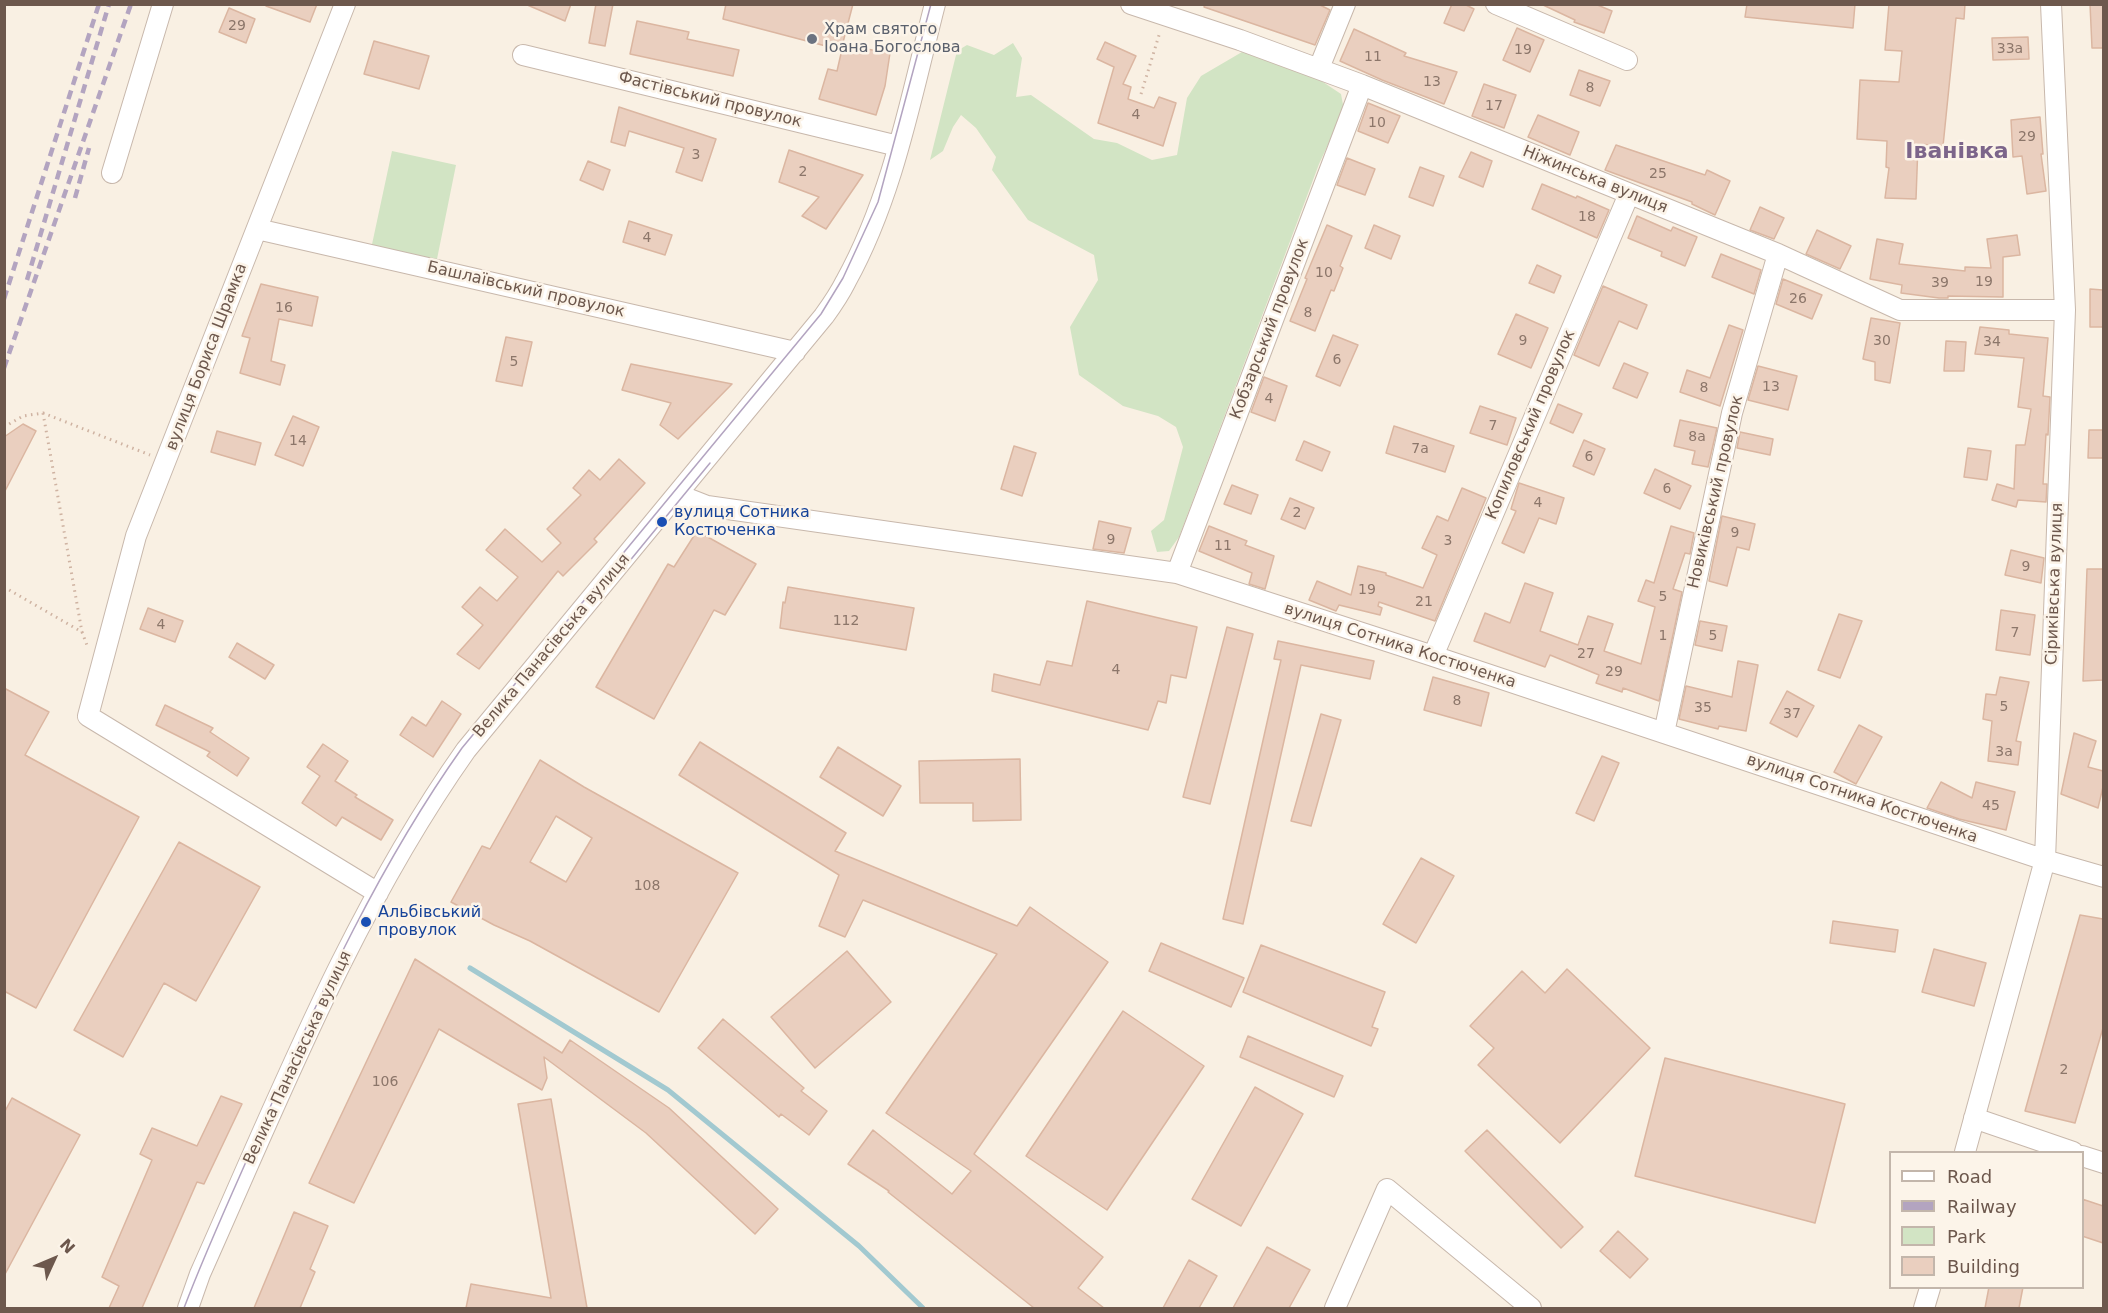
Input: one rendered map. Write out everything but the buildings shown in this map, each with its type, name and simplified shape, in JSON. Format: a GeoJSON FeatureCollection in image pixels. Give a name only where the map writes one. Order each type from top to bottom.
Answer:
{"type":"FeatureCollection","features":[{"type":"Feature","properties":{"kind":"street"},"geometry":{"type":"LineString","coordinates":[[111,173],[163,4]]}},
{"type":"Feature","properties":{"kind":"street","name":"вулиця Бориса Шрамка"},"geometry":{"type":"LineString","coordinates":[[345,4],[136,536],[88,716],[378,892]]}},
{"type":"Feature","properties":{"kind":"street","name":"Велика Панасівська вулиця"},"geometry":{"type":"LineString","coordinates":[[188,1308],[311,1026],[378,892],[439,789],[466,750],[679,495],[824,316],[847,280],[882,198],[936,4]]}},
{"type":"Feature","properties":{"kind":"street","name":"Ніжинська вулиця"},"geometry":{"type":"LineString","coordinates":[[1131,4],[1240,40],[1362,85],[1778,254],[1900,309],[2065,310]]}},
{"type":"Feature","properties":{"kind":"street"},"geometry":{"type":"LineString","coordinates":[[1319,68],[1345,4]]}},
{"type":"Feature","properties":{"kind":"street"},"geometry":{"type":"LineString","coordinates":[[1496,4],[1627,60]]}},
{"type":"Feature","properties":{"kind":"street","name":"Сіриківська вулиця"},"geometry":{"type":"LineString","coordinates":[[1965,1151],[2045,861],[2065,310],[2051,4]]}},
{"type":"Feature","properties":{"kind":"street","name":"Фастівський провулок"},"geometry":{"type":"LineString","coordinates":[[523,55],[898,146]]}},
{"type":"Feature","properties":{"kind":"street","name":"Кобзарський провулок"},"geometry":{"type":"LineString","coordinates":[[1177,573],[1362,85]]}},
{"type":"Feature","properties":{"kind":"street","name":"Копиловський провулок"},"geometry":{"type":"LineString","coordinates":[[1433,656],[1629,194]]}},
{"type":"Feature","properties":{"kind":"street","name":"Башлаївський провулок"},"geometry":{"type":"LineString","coordinates":[[257,229],[795,352]]}},
{"type":"Feature","properties":{"kind":"street","name":"Новиківський провулок"},"geometry":{"type":"LineString","coordinates":[[1664,733],[1732,413],[1778,254]]}},
{"type":"Feature","properties":{"kind":"street","name":"вулиця Сотника Костюченка"},"geometry":{"type":"LineString","coordinates":[[679,495],[707,506],[1177,573],[1433,656],[2045,861],[2103,877]]}},
{"type":"Feature","properties":{"kind":"street"},"geometry":{"type":"LineString","coordinates":[[1974,1118],[2070,1151]]}},
{"type":"Feature","properties":{"kind":"street"},"geometry":{"type":"LineString","coordinates":[[2084,1157],[2103,1163]]}},
{"type":"Feature","properties":{"kind":"street"},"geometry":{"type":"LineString","coordinates":[[1335,1308],[1387,1189],[1531,1308]]}},
{"type":"Feature","properties":{"kind":"street"},"geometry":{"type":"LineString","coordinates":[[1924,1308],[1929,1289]]}},
{"type":"Feature","properties":{"kind":"path"},"geometry":{"type":"LineString","coordinates":[[1141,94],[1165,16]]}},
{"type":"Feature","properties":{"kind":"path"},"geometry":{"type":"LineString","coordinates":[[4,426],[22,416],[43,413],[165,462]]}},
{"type":"Feature","properties":{"kind":"path"},"geometry":{"type":"LineString","coordinates":[[43,413],[82,632],[89,651]]}},
{"type":"Feature","properties":{"kind":"path"},"geometry":{"type":"LineString","coordinates":[[4,587],[82,632]]}},
{"type":"Feature","properties":{"kind":"green space"},"geometry":{"type":"Polygon","coordinates":[[[1013,43],[1022,58],[1016,97],[1031,95],[1094,139],[1117,143],[1152,160],[1177,155],[1187,98],[1201,76],[1242,52],[1268,57],[1317,78],[1341,94],[1344,110],[1319,164],[1179,537],[1169,551],[1157,552],[1151,531],[1164,520],[1183,447],[1176,427],[1158,416],[1123,406],[1079,375],[1070,327],[1098,280],[1094,255],[1028,220],[992,170],[996,157],[976,128],[961,115],[943,151],[930,160],[957,51],[967,45],[994,55],[1013,43]]]}},
{"type":"Feature","properties":{"kind":"green space"},"geometry":{"type":"Polygon","coordinates":[[[392,151],[456,165],[436,264],[371,249],[392,151]]]}},
{"type":"Feature","properties":{"kind":"waterway"},"geometry":{"type":"LineString","coordinates":[[470,968],[668,1090],[859,1246],[923,1308]]}},
{"type":"Feature","properties":{"kind":"tram line"},"geometry":{"type":"LineString","coordinates":[[184,1308],[223,1214],[330,976],[378,883],[432,792],[462,748],[821,314],[843,278],[878,202],[931,4]]}},
{"type":"Feature","properties":{"kind":"tram line"},"geometry":{"type":"LineString","coordinates":[[628,563],[710,463]]}},
{"type":"Feature","properties":{"kind":"railway"},"geometry":{"type":"LineString","coordinates":[[4,299],[99,4]]}},
{"type":"Feature","properties":{"kind":"railway"},"geometry":{"type":"LineString","coordinates":[[27,280],[109,4]]}},
{"type":"Feature","properties":{"kind":"railway"},"geometry":{"type":"LineString","coordinates":[[4,368],[131,4]]}},
{"type":"Feature","properties":{"kind":"railway"},"geometry":{"type":"LineString","coordinates":[[75,198],[89,148]]}},
{"type":"Feature","properties":{"kind":"place","name":"Храм святого Іоана Богослова"},"geometry":{"type":"Point","coordinates":[812,39]}},
{"type":"Feature","properties":{"kind":"place","name":"вулиця Сотника Костюченка"},"geometry":{"type":"Point","coordinates":[662,522]}},
{"type":"Feature","properties":{"kind":"place","name":"Альбівський провулок"},"geometry":{"type":"Point","coordinates":[366,922]}},
{"type":"Feature","properties":{"kind":"district","name":"Іванівка"},"geometry":{"type":"Point","coordinates":[1957,152]}}]}
